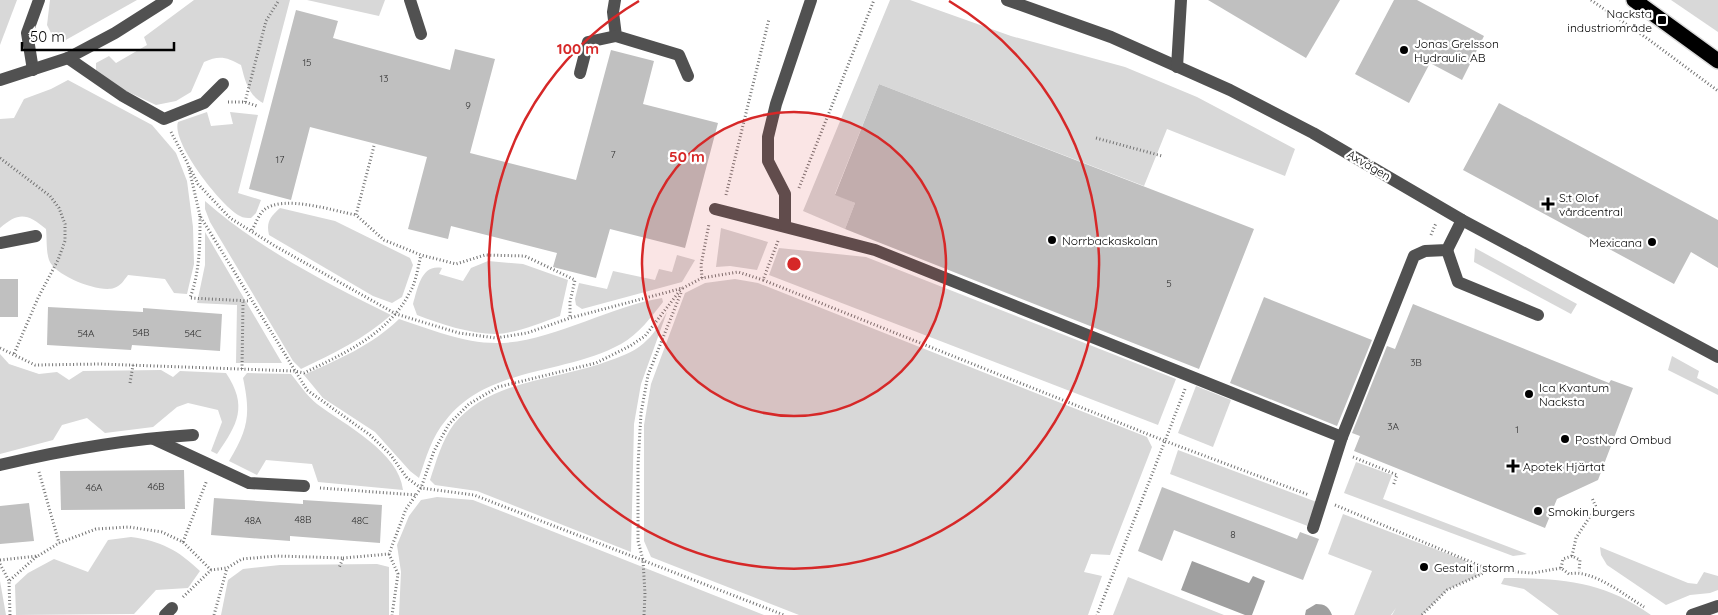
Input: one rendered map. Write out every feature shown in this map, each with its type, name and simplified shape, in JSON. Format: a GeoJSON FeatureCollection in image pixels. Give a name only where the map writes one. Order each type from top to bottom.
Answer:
{"type":"FeatureCollection","features":[{"type":"Feature","properties":{"kind":"highway"},"geometry":{"type":"LineString","coordinates":[[1634,0],[1715,58]]}},
{"type":"Feature","properties":{"kind":"street"},"geometry":{"type":"LineString","coordinates":[[33,70],[27,33],[39,0]]}},
{"type":"Feature","properties":{"kind":"street"},"geometry":{"type":"LineString","coordinates":[[0,80],[68,58],[115,33],[167,0]]}},
{"type":"Feature","properties":{"kind":"street"},"geometry":{"type":"LineString","coordinates":[[410,0],[421,34]]}},
{"type":"Feature","properties":{"kind":"street"},"geometry":{"type":"LineString","coordinates":[[615,0],[613,12],[616,36]]}},
{"type":"Feature","properties":{"kind":"street"},"geometry":{"type":"LineString","coordinates":[[784,225],[785,194],[768,161],[768,137],[776,104],[811,0]]}},
{"type":"Feature","properties":{"kind":"street","name":"Axvägen"},"geometry":{"type":"LineString","coordinates":[[1007,0],[1111,37],[1230,90],[1313,133],[1462,220],[1718,357]]}},
{"type":"Feature","properties":{"kind":"street"},"geometry":{"type":"LineString","coordinates":[[1177,67],[1181,0]]}},
{"type":"Feature","properties":{"kind":"street"},"geometry":{"type":"LineString","coordinates":[[580,73],[588,42],[616,36],[679,55],[688,76]]}},
{"type":"Feature","properties":{"kind":"street"},"geometry":{"type":"LineString","coordinates":[[68,58],[123,96],[164,118],[204,103],[223,84]]}},
{"type":"Feature","properties":{"kind":"street"},"geometry":{"type":"LineString","coordinates":[[715,209],[784,225],[874,250],[1342,437]]}},
{"type":"Feature","properties":{"kind":"street"},"geometry":{"type":"LineString","coordinates":[[1462,220],[1447,250],[1458,282],[1538,314]]}},
{"type":"Feature","properties":{"kind":"street"},"geometry":{"type":"LineString","coordinates":[[0,243],[36,236]]}},
{"type":"Feature","properties":{"kind":"street"},"geometry":{"type":"LineString","coordinates":[[1313,528],[1342,437],[1414,256],[1425,251],[1447,250]]}},
{"type":"Feature","properties":{"kind":"street"},"geometry":{"type":"LineString","coordinates":[[0,465],[35,456],[151,438],[193,435]]}},
{"type":"Feature","properties":{"kind":"street"},"geometry":{"type":"LineString","coordinates":[[151,438],[249,483],[304,486]]}},
{"type":"Feature","properties":{"kind":"street"},"geometry":{"type":"LineString","coordinates":[[1692,615],[1718,606]]}},
{"type":"Feature","properties":{"kind":"path"},"geometry":{"type":"LineString","coordinates":[[245,102],[266,21],[279,0]]}},
{"type":"Feature","properties":{"kind":"path"},"geometry":{"type":"LineString","coordinates":[[799,189],[874,0]]}},
{"type":"Feature","properties":{"kind":"path"},"geometry":{"type":"LineString","coordinates":[[1591,0],[1718,91]]}},
{"type":"Feature","properties":{"kind":"path"},"geometry":{"type":"LineString","coordinates":[[702,278],[701,265],[709,223],[715,209],[726,194],[769,19]]}},
{"type":"Feature","properties":{"kind":"path"},"geometry":{"type":"LineString","coordinates":[[204,103],[245,102],[257,106]]}},
{"type":"Feature","properties":{"kind":"path"},"geometry":{"type":"LineString","coordinates":[[164,118],[198,184],[230,218],[252,230],[274,246],[396,314],[459,333],[496,338],[527,332],[570,318],[683,288],[702,278],[738,272],[763,280],[1165,441],[1323,500],[1490,570],[1533,573],[1561,568],[1569,574],[1579,571],[1610,586],[1644,607]]}},
{"type":"Feature","properties":{"kind":"path"},"geometry":{"type":"LineString","coordinates":[[1096,138],[1162,156]]}},
{"type":"Feature","properties":{"kind":"path"},"geometry":{"type":"LineString","coordinates":[[356,215],[374,146]]}},
{"type":"Feature","properties":{"kind":"path"},"geometry":{"type":"LineString","coordinates":[[188,164],[200,216],[200,245],[196,280],[190,298],[250,301]]}},
{"type":"Feature","properties":{"kind":"path"},"geometry":{"type":"LineString","coordinates":[[252,230],[264,210],[279,204],[299,203],[356,215],[384,240],[421,255],[456,264],[486,255],[525,256],[575,280],[570,302],[570,318]]}},
{"type":"Feature","properties":{"kind":"path"},"geometry":{"type":"LineString","coordinates":[[200,216],[250,301],[307,390],[370,435],[390,454],[407,478],[420,488],[474,495],[784,615]]}},
{"type":"Feature","properties":{"kind":"path"},"geometry":{"type":"LineString","coordinates":[[763,280],[784,225]]}},
{"type":"Feature","properties":{"kind":"path"},"geometry":{"type":"LineString","coordinates":[[0,348],[35,366],[132,365],[294,371],[304,373],[353,349],[377,332],[396,314],[411,292],[421,255]]}},
{"type":"Feature","properties":{"kind":"path"},"geometry":{"type":"LineString","coordinates":[[392,615],[398,574],[389,554],[406,509],[420,488],[434,451],[449,424],[469,404],[498,386],[596,363],[630,346],[644,336],[683,288]]}},
{"type":"Feature","properties":{"kind":"path"},"geometry":{"type":"LineString","coordinates":[[644,615],[643,560],[638,541],[638,465],[641,413],[648,375],[683,288]]}},
{"type":"Feature","properties":{"kind":"path"},"geometry":{"type":"LineString","coordinates":[[242,302],[242,369]]}},
{"type":"Feature","properties":{"kind":"path"},"geometry":{"type":"LineString","coordinates":[[130,384],[132,365]]}},
{"type":"Feature","properties":{"kind":"path"},"geometry":{"type":"LineString","coordinates":[[1097,615],[1190,376]]}},
{"type":"Feature","properties":{"kind":"path"},"geometry":{"type":"LineString","coordinates":[[1338,450],[1397,474],[1393,486]]}},
{"type":"Feature","properties":{"kind":"path"},"geometry":{"type":"LineString","coordinates":[[35,456],[59,544]]}},
{"type":"Feature","properties":{"kind":"path"},"geometry":{"type":"LineString","coordinates":[[183,542],[212,466]]}},
{"type":"Feature","properties":{"kind":"path"},"geometry":{"type":"LineString","coordinates":[[304,486],[416,495]]}},
{"type":"Feature","properties":{"kind":"path"},"geometry":{"type":"LineString","coordinates":[[1572,556],[1576,538],[1596,507],[1592,498]]}},
{"type":"Feature","properties":{"kind":"path"},"geometry":{"type":"LineString","coordinates":[[9,581],[38,556],[59,544],[96,529],[129,527],[162,532],[183,542],[211,570]]}},
{"type":"Feature","properties":{"kind":"path"},"geometry":{"type":"LineString","coordinates":[[168,612],[211,570],[227,568],[242,559],[277,556],[343,558],[389,554]]}},
{"type":"Feature","properties":{"kind":"path"},"geometry":{"type":"LineString","coordinates":[[0,560],[38,556]]}},
{"type":"Feature","properties":{"kind":"path"},"geometry":{"type":"LineString","coordinates":[[1561,568],[1564,559],[1572,556],[1580,560],[1579,571]]}},
{"type":"Feature","properties":{"kind":"path"},"geometry":{"type":"LineString","coordinates":[[338,568],[343,558]]}},
{"type":"Feature","properties":{"kind":"path"},"geometry":{"type":"LineString","coordinates":[[0,564],[9,581],[10,615]]}},
{"type":"Feature","properties":{"kind":"path"},"geometry":{"type":"LineString","coordinates":[[214,615],[227,568]]}},
{"type":"Feature","properties":{"kind":"path"},"geometry":{"type":"LineString","coordinates":[[1422,615],[1447,590],[1490,570]]}},
{"type":"Feature","properties":{"kind":"shaded area"},"geometry":{"type":"Polygon","coordinates":[[[0,0],[17,0],[0,45],[0,0]]]}},
{"type":"Feature","properties":{"kind":"shaded area"},"geometry":{"type":"Polygon","coordinates":[[[50,0],[137,0],[64,41],[54,39],[47,25],[50,0]]]}},
{"type":"Feature","properties":{"kind":"shaded area"},"geometry":{"type":"Polygon","coordinates":[[[194,0],[290,0],[263,103],[251,91],[241,65],[223,58],[214,58],[204,62],[191,92],[176,101],[156,105],[109,83],[96,74],[96,63],[109,56],[116,63],[147,45],[144,37],[194,0]]]}},
{"type":"Feature","properties":{"kind":"shaded area"},"geometry":{"type":"Polygon","coordinates":[[[307,0],[385,0],[379,16],[307,0]]]}},
{"type":"Feature","properties":{"kind":"shaded area"},"geometry":{"type":"Polygon","coordinates":[[[890,0],[910,0],[1011,36],[1125,67],[1197,97],[1295,149],[1285,176],[1167,129],[1144,186],[879,84],[835,194],[855,203],[845,229],[803,211],[890,0]]]}},
{"type":"Feature","properties":{"kind":"shaded area"},"geometry":{"type":"Polygon","coordinates":[[[1671,0],[1718,0],[1718,32],[1671,0]]]}},
{"type":"Feature","properties":{"kind":"shaded area"},"geometry":{"type":"Polygon","coordinates":[[[68,80],[152,125],[176,153],[187,181],[193,227],[194,264],[187,294],[174,293],[165,279],[128,275],[114,288],[107,289],[88,286],[68,277],[53,266],[48,256],[46,229],[34,220],[18,217],[0,228],[0,119],[14,118],[24,99],[51,89],[68,80]]]}},
{"type":"Feature","properties":{"kind":"shaded area"},"geometry":{"type":"Polygon","coordinates":[[[207,112],[211,126],[233,124],[230,112],[258,115],[238,193],[261,200],[256,213],[251,218],[240,216],[221,200],[199,173],[182,144],[178,131],[178,122],[207,112]]]}},
{"type":"Feature","properties":{"kind":"shaded area"},"geometry":{"type":"Polygon","coordinates":[[[205,201],[271,250],[318,278],[391,315],[359,338],[301,369],[293,361],[210,222],[205,209],[205,201]]]}},
{"type":"Feature","properties":{"kind":"shaded area"},"geometry":{"type":"Polygon","coordinates":[[[280,208],[335,221],[410,258],[413,265],[402,297],[392,303],[373,296],[269,235],[268,227],[270,220],[280,208]]]}},
{"type":"Feature","properties":{"kind":"shaded area"},"geometry":{"type":"Polygon","coordinates":[[[721,228],[768,242],[757,270],[730,266],[716,267],[721,228]]]}},
{"type":"Feature","properties":{"kind":"shaded area"},"geometry":{"type":"Polygon","coordinates":[[[205,232],[282,363],[236,363],[237,305],[197,303],[205,265],[205,232]]]}},
{"type":"Feature","properties":{"kind":"shaded area"},"geometry":{"type":"Polygon","coordinates":[[[779,248],[866,257],[1176,379],[1158,425],[769,275],[779,248]]]}},
{"type":"Feature","properties":{"kind":"shaded area"},"geometry":{"type":"Polygon","coordinates":[[[1475,248],[1577,304],[1571,314],[1474,262],[1475,248]]]}},
{"type":"Feature","properties":{"kind":"shaded area"},"geometry":{"type":"Polygon","coordinates":[[[677,255],[695,260],[682,282],[582,309],[576,305],[575,299],[579,283],[607,289],[613,271],[655,280],[659,269],[672,272],[677,255]]]}},
{"type":"Feature","properties":{"kind":"shaded area"},"geometry":{"type":"Polygon","coordinates":[[[488,261],[523,264],[568,280],[560,316],[520,330],[486,334],[446,325],[417,315],[413,304],[425,273],[435,268],[442,268],[439,274],[463,281],[471,268],[488,261]]]}},
{"type":"Feature","properties":{"kind":"shaded area"},"geometry":{"type":"Polygon","coordinates":[[[735,279],[758,283],[1147,437],[1152,447],[1110,555],[1091,554],[1084,572],[1102,576],[1088,615],[799,615],[651,557],[644,541],[644,425],[651,384],[685,293],[705,283],[735,279]]]}},
{"type":"Feature","properties":{"kind":"shaded area"},"geometry":{"type":"Polygon","coordinates":[[[662,298],[663,302],[644,325],[621,344],[599,354],[505,380],[483,390],[463,403],[441,426],[430,448],[419,478],[410,471],[375,432],[323,398],[304,375],[366,344],[399,319],[471,341],[516,342],[536,338],[642,302],[662,298]]]}},
{"type":"Feature","properties":{"kind":"shaded area"},"geometry":{"type":"Polygon","coordinates":[[[667,312],[641,384],[634,424],[631,552],[477,491],[435,485],[430,480],[446,437],[454,424],[469,409],[506,389],[591,367],[630,352],[650,337],[667,312]]]}},
{"type":"Feature","properties":{"kind":"shaded area"},"geometry":{"type":"Polygon","coordinates":[[[0,354],[9,364],[39,374],[57,372],[69,380],[83,371],[161,370],[173,377],[180,371],[226,373],[237,395],[238,415],[235,424],[217,454],[211,451],[222,422],[218,410],[188,403],[177,407],[153,427],[105,433],[87,418],[62,425],[53,440],[0,454],[0,354]]]}},
{"type":"Feature","properties":{"kind":"shaded area"},"geometry":{"type":"Polygon","coordinates":[[[1672,356],[1699,371],[1697,378],[1718,389],[1718,395],[1668,370],[1672,356]]]}},
{"type":"Feature","properties":{"kind":"shaded area"},"geometry":{"type":"Polygon","coordinates":[[[247,373],[291,374],[306,394],[317,404],[369,441],[392,463],[399,476],[403,490],[318,482],[312,464],[266,460],[257,475],[229,461],[240,440],[246,421],[247,402],[243,378],[247,373]]]}},
{"type":"Feature","properties":{"kind":"shaded area"},"geometry":{"type":"Polygon","coordinates":[[[1196,386],[1231,400],[1213,447],[1178,433],[1196,386]]]}},
{"type":"Feature","properties":{"kind":"shaded area"},"geometry":{"type":"Polygon","coordinates":[[[1178,450],[1322,504],[1313,528],[1170,474],[1178,450]]]}},
{"type":"Feature","properties":{"kind":"shaded area"},"geometry":{"type":"Polygon","coordinates":[[[1356,462],[1392,475],[1383,499],[1527,554],[1513,556],[1344,493],[1356,462]]]}},
{"type":"Feature","properties":{"kind":"shaded area"},"geometry":{"type":"Polygon","coordinates":[[[437,497],[473,500],[764,615],[399,615],[401,572],[397,545],[409,516],[421,500],[437,497]]]}},
{"type":"Feature","properties":{"kind":"shaded area"},"geometry":{"type":"Polygon","coordinates":[[[1343,514],[1490,570],[1447,590],[1422,615],[1392,615],[1396,608],[1391,615],[1354,615],[1372,571],[1328,554],[1343,514]]]}},
{"type":"Feature","properties":{"kind":"shaded area"},"geometry":{"type":"Polygon","coordinates":[[[131,537],[160,544],[184,557],[200,571],[188,588],[156,590],[134,614],[16,615],[15,585],[28,573],[54,559],[88,572],[108,540],[131,537]]]}},
{"type":"Feature","properties":{"kind":"shaded area"},"geometry":{"type":"Polygon","coordinates":[[[1600,547],[1688,583],[1697,584],[1704,572],[1718,576],[1718,590],[1710,593],[1690,595],[1666,605],[1607,565],[1601,555],[1600,547]]]}},
{"type":"Feature","properties":{"kind":"shaded area"},"geometry":{"type":"Polygon","coordinates":[[[1192,561],[1249,583],[1253,576],[1265,581],[1252,615],[1245,615],[1181,590],[1192,561]]]}},
{"type":"Feature","properties":{"kind":"shaded area"},"geometry":{"type":"Polygon","coordinates":[[[377,564],[389,567],[389,615],[221,615],[228,580],[243,569],[280,565],[377,564]]]}},
{"type":"Feature","properties":{"kind":"shaded area"},"geometry":{"type":"Polygon","coordinates":[[[1128,577],[1224,615],[1113,615],[1128,577]]]}},
{"type":"Feature","properties":{"kind":"shaded area"},"geometry":{"type":"Polygon","coordinates":[[[1504,578],[1563,581],[1599,588],[1616,595],[1651,615],[1559,615],[1524,589],[1501,584],[1504,578]]]}},
{"type":"Feature","properties":{"kind":"shaded area"},"geometry":{"type":"Polygon","coordinates":[[[0,581],[6,615],[0,615],[0,581]]]}},
{"type":"Feature","properties":{"kind":"shaded area"},"geometry":{"type":"Polygon","coordinates":[[[1316,604],[1326,606],[1332,615],[1305,615],[1306,610],[1316,604]]]}},
{"type":"Feature","properties":{"kind":"building"},"geometry":{"type":"Polygon","coordinates":[[[1208,0],[1340,0],[1306,58],[1208,0]]]}},
{"type":"Feature","properties":{"kind":"building"},"geometry":{"type":"Polygon","coordinates":[[[1394,0],[1417,0],[1484,36],[1462,80],[1430,63],[1409,103],[1355,74],[1394,0]]]}},
{"type":"Feature","properties":{"kind":"building"},"geometry":{"type":"Polygon","coordinates":[[[296,10],[338,21],[333,38],[450,70],[455,49],[495,59],[470,153],[576,180],[611,50],[654,61],[643,104],[718,123],[685,248],[610,229],[596,278],[553,267],[557,253],[451,226],[448,239],[408,229],[427,157],[310,127],[291,200],[249,189],[296,10]]]}},
{"type":"Feature","properties":{"kind":"building"},"geometry":{"type":"Polygon","coordinates":[[[879,84],[1254,229],[1199,369],[845,229],[855,203],[835,195],[879,84]]]}},
{"type":"Feature","properties":{"kind":"building"},"geometry":{"type":"Polygon","coordinates":[[[1499,103],[1718,220],[1718,268],[1691,252],[1674,284],[1463,170],[1499,103]]]}},
{"type":"Feature","properties":{"kind":"building"},"geometry":{"type":"Polygon","coordinates":[[[0,279],[18,279],[18,317],[0,317],[0,279]]]}},
{"type":"Feature","properties":{"kind":"building"},"geometry":{"type":"Polygon","coordinates":[[[1264,297],[1372,340],[1337,426],[1230,383],[1264,297]]]}},
{"type":"Feature","properties":{"kind":"building"},"geometry":{"type":"Polygon","coordinates":[[[1413,304],[1609,383],[1611,380],[1633,388],[1598,480],[1557,499],[1545,528],[1354,451],[1360,436],[1352,433],[1387,346],[1395,349],[1413,304]]]}},
{"type":"Feature","properties":{"kind":"building"},"geometry":{"type":"Polygon","coordinates":[[[48,307],[143,312],[143,308],[222,314],[220,351],[132,345],[131,350],[47,345],[48,307]]]}},
{"type":"Feature","properties":{"kind":"building"},"geometry":{"type":"Polygon","coordinates":[[[184,470],[185,509],[61,510],[60,471],[184,470]]]}},
{"type":"Feature","properties":{"kind":"building"},"geometry":{"type":"Polygon","coordinates":[[[1162,487],[1297,539],[1300,532],[1319,539],[1303,580],[1174,530],[1162,561],[1138,551],[1162,487]]]}},
{"type":"Feature","properties":{"kind":"building"},"geometry":{"type":"Polygon","coordinates":[[[214,498],[303,504],[303,500],[382,505],[380,543],[290,536],[290,541],[211,535],[214,498]]]}},
{"type":"Feature","properties":{"kind":"building"},"geometry":{"type":"Polygon","coordinates":[[[29,503],[34,541],[0,544],[0,506],[29,503]]]}},
{"type":"Feature","properties":{"kind":"place","name":"Nacksta industriområde"},"geometry":{"type":"Point","coordinates":[1662,20]}},
{"type":"Feature","properties":{"kind":"place","name":"Jonas Grelsson Hydraulic AB"},"geometry":{"type":"Point","coordinates":[1404,50]}},
{"type":"Feature","properties":{"kind":"place","name":"S:t Olof vårdcentral"},"geometry":{"type":"Point","coordinates":[1548,204]}},
{"type":"Feature","properties":{"kind":"place","name":"Norrbackaskolan"},"geometry":{"type":"Point","coordinates":[1052,240]}},
{"type":"Feature","properties":{"kind":"place","name":"Mexicana"},"geometry":{"type":"Point","coordinates":[1652,242]}},
{"type":"Feature","properties":{"kind":"place","name":"Ica Kvantum Nacksta"},"geometry":{"type":"Point","coordinates":[1529,394]}},
{"type":"Feature","properties":{"kind":"place","name":"PostNord Ombud"},"geometry":{"type":"Point","coordinates":[1565,439]}},
{"type":"Feature","properties":{"kind":"place","name":"Apotek Hjärtat"},"geometry":{"type":"Point","coordinates":[1513,466]}},
{"type":"Feature","properties":{"kind":"place","name":"Smokin burgers"},"geometry":{"type":"Point","coordinates":[1538,511]}},
{"type":"Feature","properties":{"kind":"place","name":"Gestalt i storm"},"geometry":{"type":"Point","coordinates":[1424,567]}}]}
